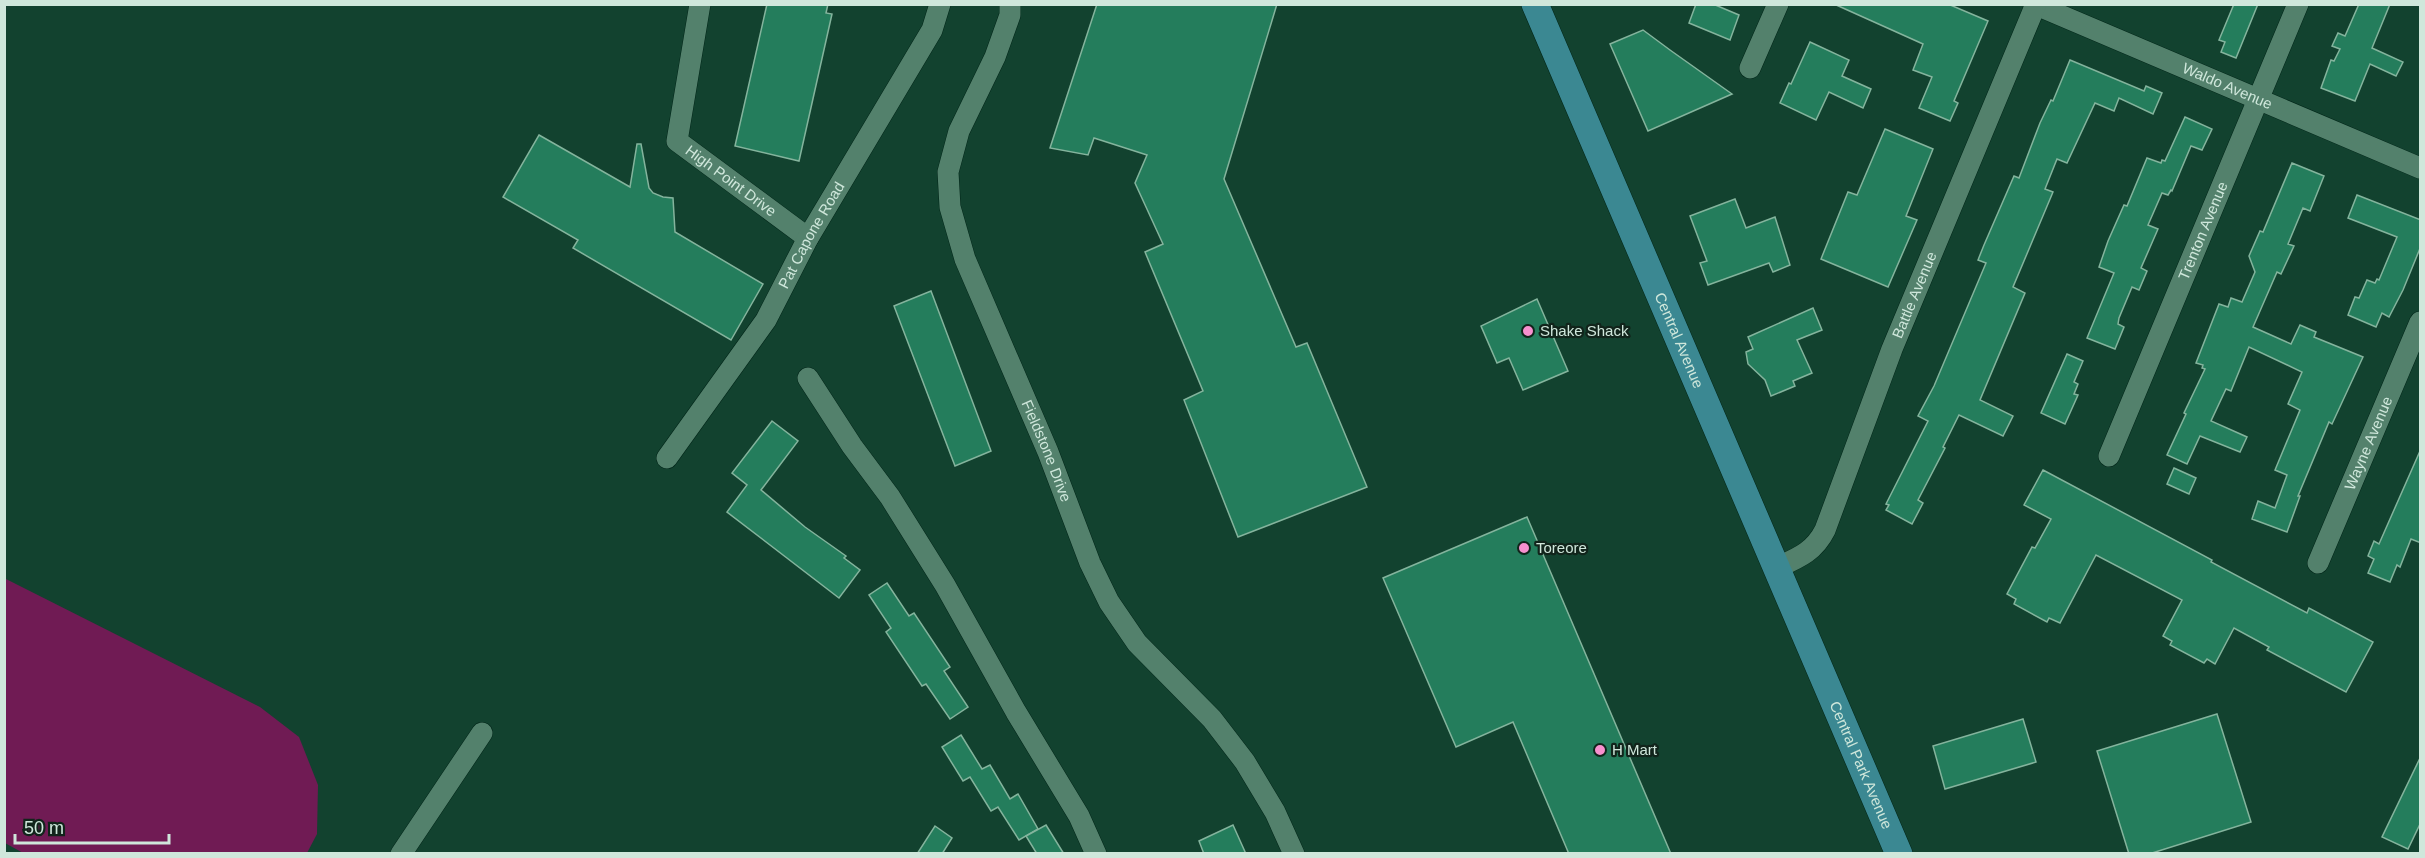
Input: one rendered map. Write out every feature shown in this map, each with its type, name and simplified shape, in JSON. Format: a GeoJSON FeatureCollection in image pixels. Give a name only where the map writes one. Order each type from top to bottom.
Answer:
{"type":"FeatureCollection","features":[{"type":"Feature","properties":{"kind":"main road","name":"Central Avenue"},"geometry":{"type":"LineString","coordinates":[[1535,4],[1823,677]]}},
{"type":"Feature","properties":{"kind":"main road","name":"Central Park Avenue"},"geometry":{"type":"LineString","coordinates":[[1823,677],[1899,854]]}},
{"type":"Feature","properties":{"kind":"street","name":"High Point Drive"},"geometry":{"type":"LineString","coordinates":[[700,4],[677,141],[808,238]]}},
{"type":"Feature","properties":{"kind":"street","name":"Pat Capone Road"},"geometry":{"type":"LineString","coordinates":[[667,458],[766,320],[808,238],[932,30],[940,4]]}},
{"type":"Feature","properties":{"kind":"street","name":"Fieldstone Drive"},"geometry":{"type":"LineString","coordinates":[[1010,4],[1010,15],[995,57],[959,131],[948,172],[950,207],[965,258],[1045,447],[1090,563],[1109,602],[1137,643],[1212,719],[1245,762],[1275,812],[1294,854]]}},
{"type":"Feature","properties":{"kind":"street"},"geometry":{"type":"LineString","coordinates":[[1750,68],[1778,4]]}},
{"type":"Feature","properties":{"kind":"street","name":"Trenton Avenue"},"geometry":{"type":"LineString","coordinates":[[2109,456],[2298,4]]}},
{"type":"Feature","properties":{"kind":"street","name":"Battle Avenue"},"geometry":{"type":"LineString","coordinates":[[1776,568],[1808,553],[1825,530],[1892,349],[2035,5]]}},
{"type":"Feature","properties":{"kind":"street","name":"Waldo Avenue"},"geometry":{"type":"LineString","coordinates":[[2035,5],[2421,168]]}},
{"type":"Feature","properties":{"kind":"street","name":"Wayne Avenue"},"geometry":{"type":"LineString","coordinates":[[2318,563],[2421,322]]}},
{"type":"Feature","properties":{"kind":"street"},"geometry":{"type":"LineString","coordinates":[[808,378],[852,446],[890,497],[945,585],[1016,712],[1079,816],[1096,854]]}},
{"type":"Feature","properties":{"kind":"street"},"geometry":{"type":"LineString","coordinates":[[401,854],[482,733]]}},
{"type":"Feature","properties":{"kind":"shaded area"},"geometry":{"type":"Polygon","coordinates":[[[4,578],[260,707],[299,737],[318,785],[317,834],[307,853],[25,854],[5,843],[4,578]]]}},
{"type":"Feature","properties":{"kind":"building"},"geometry":{"type":"Polygon","coordinates":[[[767,4],[828,4],[826,13],[832,14],[799,161],[735,146],[767,4]]]}},
{"type":"Feature","properties":{"kind":"building"},"geometry":{"type":"Polygon","coordinates":[[[1097,4],[1277,4],[1224,179],[1296,347],[1307,343],[1367,487],[1238,537],[1184,400],[1203,391],[1145,252],[1163,244],[1135,183],[1147,155],[1094,138],[1088,155],[1050,148],[1097,4]]]}},
{"type":"Feature","properties":{"kind":"building"},"geometry":{"type":"Polygon","coordinates":[[[1696,4],[1713,4],[1739,15],[1730,40],[1689,23],[1696,4]]]}},
{"type":"Feature","properties":{"kind":"building"},"geometry":{"type":"Polygon","coordinates":[[[1834,4],[1948,4],[1988,21],[1954,101],[1958,103],[1950,121],[1919,108],[1932,77],[1913,70],[1923,44],[1834,4]]]}},
{"type":"Feature","properties":{"kind":"building"},"geometry":{"type":"Polygon","coordinates":[[[2234,4],[2258,4],[2236,58],[2221,52],[2225,42],[2219,40],[2234,4]]]}},
{"type":"Feature","properties":{"kind":"building"},"geometry":{"type":"Polygon","coordinates":[[[2359,4],[2390,4],[2372,48],[2403,62],[2396,76],[2370,64],[2355,101],[2321,88],[2331,60],[2334,61],[2340,49],[2332,46],[2338,33],[2345,36],[2359,4]]]}},
{"type":"Feature","properties":{"kind":"building"},"geometry":{"type":"Polygon","coordinates":[[[1643,30],[1732,94],[1648,131],[1610,44],[1643,30]]]}},
{"type":"Feature","properties":{"kind":"building"},"geometry":{"type":"Polygon","coordinates":[[[1810,42],[1849,60],[1842,76],[1871,89],[1863,108],[1829,92],[1816,120],[1780,103],[1810,42]]]}},
{"type":"Feature","properties":{"kind":"building"},"geometry":{"type":"Polygon","coordinates":[[[2070,60],[2144,91],[2146,86],[2162,93],[2153,114],[2119,98],[2114,111],[2095,103],[2067,163],[2057,159],[2045,189],[2053,192],[2013,287],[2025,293],[1980,400],[2013,416],[2003,436],[1959,415],[1918,500],[1923,503],[1912,524],[1886,510],[1889,505],[1886,504],[1928,421],[1918,416],[1934,386],[1986,263],[1978,260],[1984,245],[2014,176],[2019,178],[2040,123],[2051,100],[2053,101],[2070,60]]]}},
{"type":"Feature","properties":{"kind":"building"},"geometry":{"type":"Polygon","coordinates":[[[2185,117],[2212,129],[2202,150],[2191,146],[2172,191],[2168,195],[2162,193],[2148,225],[2158,229],[2141,268],[2147,271],[2139,290],[2132,287],[2119,318],[2118,324],[2124,327],[2115,349],[2087,338],[2114,273],[2099,267],[2108,241],[2124,205],[2127,206],[2147,158],[2161,163],[2162,160],[2165,161],[2185,117]]]}},
{"type":"Feature","properties":{"kind":"building"},"geometry":{"type":"Polygon","coordinates":[[[1885,129],[1933,149],[1906,216],[1917,220],[1888,287],[1821,259],[1848,192],[1857,195],[1885,129]]]}},
{"type":"Feature","properties":{"kind":"building"},"geometry":{"type":"Polygon","coordinates":[[[539,135],[630,187],[637,144],[641,144],[649,188],[653,193],[673,198],[675,232],[763,284],[731,340],[573,248],[578,240],[503,197],[539,135]]]}},
{"type":"Feature","properties":{"kind":"building"},"geometry":{"type":"Polygon","coordinates":[[[2292,163],[2324,176],[2310,211],[2303,208],[2288,244],[2294,246],[2281,274],[2277,272],[2253,327],[2291,344],[2300,325],[2316,332],[2314,337],[2363,357],[2332,424],[2329,422],[2298,496],[2300,496],[2287,532],[2252,519],[2258,501],[2275,508],[2287,475],[2275,470],[2300,410],[2288,404],[2302,372],[2249,347],[2231,391],[2226,389],[2211,421],[2247,437],[2240,452],[2200,436],[2187,464],[2167,455],[2205,369],[2202,368],[2203,365],[2196,363],[2219,304],[2228,307],[2231,298],[2242,302],[2255,272],[2249,256],[2260,231],[2263,232],[2292,163]]]}},
{"type":"Feature","properties":{"kind":"building"},"geometry":{"type":"Polygon","coordinates":[[[2357,195],[2421,220],[2421,246],[2403,290],[2389,317],[2382,313],[2376,327],[2348,315],[2355,297],[2359,298],[2367,280],[2375,283],[2377,279],[2379,280],[2397,237],[2348,218],[2357,195]]]}},
{"type":"Feature","properties":{"kind":"building"},"geometry":{"type":"Polygon","coordinates":[[[1735,199],[1746,228],[1775,217],[1790,265],[1773,272],[1769,263],[1708,285],[1700,263],[1707,261],[1690,216],[1735,199]]]}},
{"type":"Feature","properties":{"kind":"building"},"geometry":{"type":"Polygon","coordinates":[[[931,291],[991,451],[955,466],[894,306],[931,291]]]}},
{"type":"Feature","properties":{"kind":"building"},"geometry":{"type":"Polygon","coordinates":[[[1537,299],[1568,371],[1523,390],[1509,358],[1497,363],[1481,326],[1537,299]]]}},
{"type":"Feature","properties":{"kind":"building"},"geometry":{"type":"Polygon","coordinates":[[[1813,308],[1822,330],[1797,340],[1812,373],[1793,381],[1795,386],[1771,396],[1765,380],[1748,364],[1746,352],[1753,349],[1748,337],[1813,308]]]}},
{"type":"Feature","properties":{"kind":"building"},"geometry":{"type":"Polygon","coordinates":[[[2067,354],[2083,361],[2074,382],[2078,384],[2074,394],[2078,395],[2065,424],[2041,413],[2067,354]]]}},
{"type":"Feature","properties":{"kind":"building"},"geometry":{"type":"Polygon","coordinates":[[[772,421],[798,441],[761,490],[805,527],[846,556],[844,558],[860,570],[839,598],[727,512],[747,485],[732,473],[772,421]]]}},
{"type":"Feature","properties":{"kind":"building"},"geometry":{"type":"Polygon","coordinates":[[[2420,451],[2421,543],[2411,539],[2400,567],[2397,565],[2390,582],[2368,573],[2374,559],[2368,556],[2374,541],[2379,544],[2420,451]]]}},
{"type":"Feature","properties":{"kind":"building"},"geometry":{"type":"Polygon","coordinates":[[[2174,468],[2196,478],[2189,494],[2167,484],[2174,468]]]}},
{"type":"Feature","properties":{"kind":"building"},"geometry":{"type":"Polygon","coordinates":[[[2043,470],[2307,613],[2309,608],[2373,642],[2346,692],[2267,650],[2269,647],[2234,628],[2215,664],[2207,659],[2204,663],[2170,645],[2172,641],[2163,636],[2182,600],[2096,555],[2060,623],[2049,618],[2047,622],[2014,604],[2016,599],[2007,594],[2032,547],[2035,548],[2051,519],[2024,505],[2043,470]]]}},
{"type":"Feature","properties":{"kind":"building"},"geometry":{"type":"Polygon","coordinates":[[[1527,517],[1671,854],[1569,854],[1513,722],[1456,747],[1383,578],[1527,517]]]}},
{"type":"Feature","properties":{"kind":"building"},"geometry":{"type":"Polygon","coordinates":[[[887,583],[909,616],[914,613],[950,667],[944,671],[968,707],[950,719],[926,684],[922,686],[886,632],[891,628],[869,595],[887,583]]]}},
{"type":"Feature","properties":{"kind":"building"},"geometry":{"type":"Polygon","coordinates":[[[2217,714],[2251,822],[2149,854],[2129,854],[2097,751],[2217,714]]]}},
{"type":"Feature","properties":{"kind":"building"},"geometry":{"type":"Polygon","coordinates":[[[2023,719],[2036,762],[1945,789],[1933,746],[2023,719]]]}},
{"type":"Feature","properties":{"kind":"building"},"geometry":{"type":"Polygon","coordinates":[[[961,735],[982,769],[990,765],[1010,799],[1018,794],[1038,829],[1019,840],[998,807],[991,811],[970,777],[963,781],[942,747],[961,735]]]}},
{"type":"Feature","properties":{"kind":"building"},"geometry":{"type":"Polygon","coordinates":[[[2421,756],[2421,822],[2408,849],[2382,837],[2421,756]]]}},
{"type":"Feature","properties":{"kind":"building"},"geometry":{"type":"Polygon","coordinates":[[[1046,825],[1064,854],[1037,854],[1026,836],[1046,825]]]}},
{"type":"Feature","properties":{"kind":"building"},"geometry":{"type":"Polygon","coordinates":[[[1233,825],[1246,854],[1204,854],[1199,841],[1233,825]]]}},
{"type":"Feature","properties":{"kind":"building"},"geometry":{"type":"Polygon","coordinates":[[[935,826],[952,838],[942,854],[917,854],[935,826]]]}},
{"type":"Feature","properties":{"kind":"place","name":"Shake Shack"},"geometry":{"type":"Point","coordinates":[1528,331]}},
{"type":"Feature","properties":{"kind":"place","name":"Toreore"},"geometry":{"type":"Point","coordinates":[1524,548]}},
{"type":"Feature","properties":{"kind":"place","name":"H Mart"},"geometry":{"type":"Point","coordinates":[1600,750]}}]}
